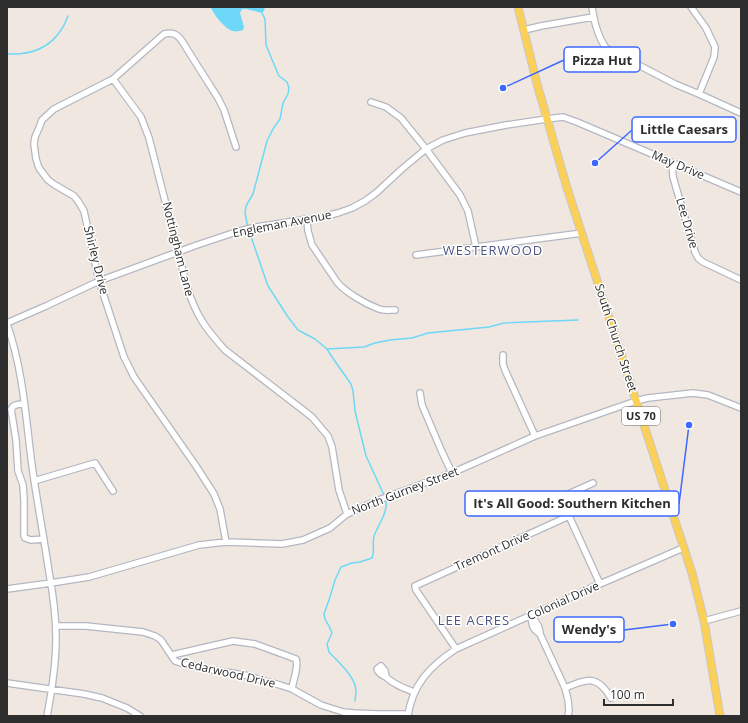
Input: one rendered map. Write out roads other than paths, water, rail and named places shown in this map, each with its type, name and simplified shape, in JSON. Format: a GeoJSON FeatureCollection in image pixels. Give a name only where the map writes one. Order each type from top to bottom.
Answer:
{"type":"FeatureCollection","features":[{"type":"Feature","properties":{"kind":"main road","name":"South Church Street"},"geometry":{"type":"LineString","coordinates":[[518,7],[537,84],[565,181],[694,580],[704,621],[720,716]]}},
{"type":"Feature","properties":{"kind":"street"},"geometry":{"type":"LineString","coordinates":[[592,7],[593,17],[602,44],[606,48],[675,84],[741,113]]}},
{"type":"Feature","properties":{"kind":"street"},"geometry":{"type":"LineString","coordinates":[[691,7],[706,28],[715,47],[714,56],[699,94]]}},
{"type":"Feature","properties":{"kind":"street"},"geometry":{"type":"LineString","coordinates":[[524,30],[593,17]]}},
{"type":"Feature","properties":{"kind":"street","name":"Shirley Drive"},"geometry":{"type":"LineString","coordinates":[[226,542],[220,509],[214,494],[128,366],[99,280],[84,211],[74,196],[55,185],[44,175],[39,168],[36,159],[34,144],[35,136],[42,120],[54,109],[113,79],[164,34],[173,33],[180,38],[218,98],[224,110],[236,147]]}},
{"type":"Feature","properties":{"kind":"street","name":"Nottingham Lane"},"geometry":{"type":"LineString","coordinates":[[113,79],[141,117],[147,132],[187,287],[194,307],[202,322],[225,350],[312,417],[328,436],[332,447],[339,490],[347,514]]}},
{"type":"Feature","properties":{"kind":"street"},"geometry":{"type":"LineString","coordinates":[[371,102],[386,107],[401,118],[460,195],[468,211],[476,247]]}},
{"type":"Feature","properties":{"kind":"street","name":"May Drive"},"geometry":{"type":"LineString","coordinates":[[547,119],[563,117],[741,192]]}},
{"type":"Feature","properties":{"kind":"street","name":"Engleman Avenue"},"geometry":{"type":"LineString","coordinates":[[7,323],[99,280],[178,252],[256,227],[307,220],[338,213],[352,208],[376,193],[426,149],[443,140],[466,133],[504,125],[547,119]]}},
{"type":"Feature","properties":{"kind":"street","name":"Lee Drive"},"geometry":{"type":"LineString","coordinates":[[672,163],[674,177],[698,258],[703,262],[741,280]]}},
{"type":"Feature","properties":{"kind":"street"},"geometry":{"type":"LineString","coordinates":[[307,220],[312,245],[341,287],[350,294],[380,309],[395,310]]}},
{"type":"Feature","properties":{"kind":"street"},"geometry":{"type":"LineString","coordinates":[[416,255],[582,233]]}},
{"type":"Feature","properties":{"kind":"street"},"geometry":{"type":"LineString","coordinates":[[7,323],[16,351],[22,381],[34,481],[53,594],[56,626],[55,665],[47,716]]}},
{"type":"Feature","properties":{"kind":"street"},"geometry":{"type":"LineString","coordinates":[[503,355],[505,370],[535,436]]}},
{"type":"Feature","properties":{"kind":"street"},"geometry":{"type":"LineString","coordinates":[[420,393],[422,405],[452,473]]}},
{"type":"Feature","properties":{"kind":"street","name":"North Gurney Street"},"geometry":{"type":"LineString","coordinates":[[7,589],[89,577],[199,545],[226,542],[273,544],[303,540],[330,528],[347,514],[376,501],[452,473],[535,436],[648,398],[693,393],[708,395],[741,408]]}},
{"type":"Feature","properties":{"kind":"street"},"geometry":{"type":"LineString","coordinates":[[24,404],[12,406],[11,409],[16,440],[18,471],[23,485],[25,518],[24,536],[25,538],[31,540],[44,539]]}},
{"type":"Feature","properties":{"kind":"street"},"geometry":{"type":"LineString","coordinates":[[34,481],[95,463],[113,491]]}},
{"type":"Feature","properties":{"kind":"street"},"geometry":{"type":"LineString","coordinates":[[592,483],[564,496],[569,516],[600,584]]}},
{"type":"Feature","properties":{"kind":"street","name":"Tremont Drive"},"geometry":{"type":"LineString","coordinates":[[456,650],[416,590],[415,586],[569,516]]}},
{"type":"Feature","properties":{"kind":"street","name":"Colonial Drive"},"geometry":{"type":"LineString","coordinates":[[408,715],[414,692],[423,677],[442,658],[456,650],[600,584],[684,548]]}},
{"type":"Feature","properties":{"kind":"street"},"geometry":{"type":"LineString","coordinates":[[704,621],[741,611]]}},
{"type":"Feature","properties":{"kind":"street"},"geometry":{"type":"LineString","coordinates":[[531,616],[540,629],[540,634],[565,688],[568,700],[568,716]]}},
{"type":"Feature","properties":{"kind":"street","name":"Cedarwood Drive"},"geometry":{"type":"LineString","coordinates":[[56,626],[86,626],[143,632],[155,636],[161,640],[175,661],[184,664],[250,676],[280,685],[292,689],[321,705],[342,712],[408,715]]}},
{"type":"Feature","properties":{"kind":"street"},"geometry":{"type":"LineString","coordinates":[[172,655],[233,641],[255,644],[298,661],[292,689]]}},
{"type":"Feature","properties":{"kind":"street"},"geometry":{"type":"LineString","coordinates":[[386,677],[401,687],[414,692]]}},
{"type":"Feature","properties":{"kind":"street"},"geometry":{"type":"LineString","coordinates":[[565,688],[586,680],[593,680],[606,689],[611,698]]}},
{"type":"Feature","properties":{"kind":"street"},"geometry":{"type":"LineString","coordinates":[[7,683],[102,698],[127,708],[140,716]]}},
{"type":"Feature","properties":{"kind":"water"},"geometry":{"type":"Polygon","coordinates":[[[211,7],[265,7],[262,13],[242,9],[240,13],[244,27],[243,30],[233,31],[223,24],[211,7]]]}},
{"type":"Feature","properties":{"kind":"waterway"},"geometry":{"type":"LineString","coordinates":[[248,228],[245,213],[246,206],[253,194],[267,141],[280,119],[283,103],[288,94],[289,88],[287,82],[279,76],[266,45],[265,19],[262,13]]}},
{"type":"Feature","properties":{"kind":"waterway"},"geometry":{"type":"LineString","coordinates":[[7,54],[30,52],[44,46],[56,37],[68,16]]}},
{"type":"Feature","properties":{"kind":"waterway"},"geometry":{"type":"LineString","coordinates":[[249,231],[268,286],[288,317],[298,330],[315,339],[327,349],[351,384],[355,411],[366,456],[384,495]]}},
{"type":"Feature","properties":{"kind":"waterway"},"geometry":{"type":"LineString","coordinates":[[327,349],[364,347],[375,343],[412,338],[428,333],[489,327],[504,323],[578,320]]}},
{"type":"Feature","properties":{"kind":"waterway"},"geometry":{"type":"LineString","coordinates":[[355,701],[356,691],[353,680],[329,652],[327,644],[332,633],[324,614],[335,580],[341,567],[372,558],[374,536],[386,509],[386,499]]}},
{"type":"Feature","properties":{"kind":"place","name":"Pizza Hut"},"geometry":{"type":"Point","coordinates":[503,88]}},
{"type":"Feature","properties":{"kind":"place","name":"Little Caesars"},"geometry":{"type":"Point","coordinates":[595,163]}},
{"type":"Feature","properties":{"kind":"place","name":"It's All Good: Southern Kitchen"},"geometry":{"type":"Point","coordinates":[689,425]}},
{"type":"Feature","properties":{"kind":"place","name":"Wendy's"},"geometry":{"type":"Point","coordinates":[673,624]}},
{"type":"Feature","properties":{"kind":"district","name":"WESTERWOOD"},"geometry":{"type":"Point","coordinates":[493,250]}},
{"type":"Feature","properties":{"kind":"district","name":"LEE ACRES"},"geometry":{"type":"Point","coordinates":[474,620]}}]}
